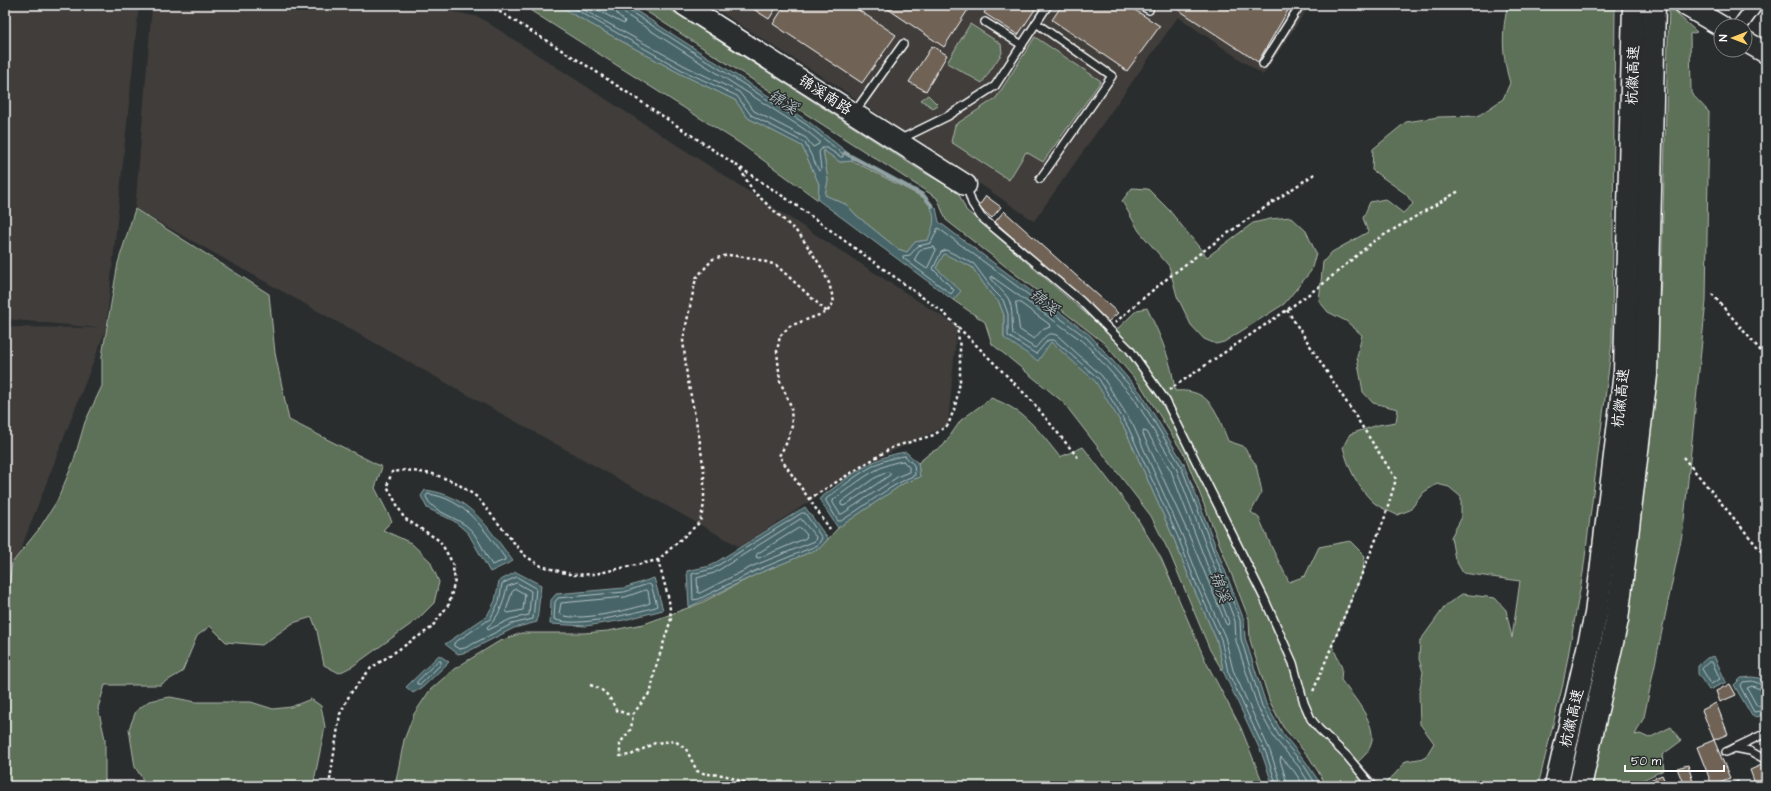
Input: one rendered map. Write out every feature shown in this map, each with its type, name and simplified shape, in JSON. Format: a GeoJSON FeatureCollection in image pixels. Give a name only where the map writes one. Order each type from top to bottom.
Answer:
{"type":"FeatureCollection","features":[{"type":"Feature","properties":{"kind":"highway","name":"杭徽高速"},"geometry":{"type":"LineString","coordinates":[[1556,786],[1596,614],[1625,372],[1634,5]]}},
{"type":"Feature","properties":{"kind":"highway","name":"杭徽高速"},"geometry":{"type":"LineString","coordinates":[[1580,786],[1618,620],[1646,375],[1654,9]]}},
{"type":"Feature","properties":{"kind":"street","name":"锦溪南路"},"geometry":{"type":"LineString","coordinates":[[684,5],[966,185]]}},
{"type":"Feature","properties":{"kind":"street"},"geometry":{"type":"LineString","coordinates":[[1685,5],[1713,21]]}},
{"type":"Feature","properties":{"kind":"street"},"geometry":{"type":"LineString","coordinates":[[1746,18],[1755,5]]}},
{"type":"Feature","properties":{"kind":"street"},"geometry":{"type":"LineString","coordinates":[[1753,45],[1766,53]]}},
{"type":"Feature","properties":{"kind":"lane"},"geometry":{"type":"LineString","coordinates":[[897,141],[948,116],[996,86],[1048,5]]}},
{"type":"Feature","properties":{"kind":"lane"},"geometry":{"type":"LineString","coordinates":[[1140,5],[1149,10]]}},
{"type":"Feature","properties":{"kind":"lane"},"geometry":{"type":"LineString","coordinates":[[1263,64],[1300,5]]}},
{"type":"Feature","properties":{"kind":"lane"},"geometry":{"type":"LineString","coordinates":[[985,22],[1022,45]]}},
{"type":"Feature","properties":{"kind":"lane"},"geometry":{"type":"LineString","coordinates":[[1036,23],[1112,76],[1040,179]]}},
{"type":"Feature","properties":{"kind":"lane"},"geometry":{"type":"LineString","coordinates":[[854,114],[903,44]]}},
{"type":"Feature","properties":{"kind":"lane"},"geometry":{"type":"LineString","coordinates":[[966,185],[972,203],[981,217],[1082,301],[1130,350],[1162,394],[1264,598],[1293,663],[1304,703],[1310,718],[1319,729],[1347,756],[1372,786]]}},
{"type":"Feature","properties":{"kind":"lane"},"geometry":{"type":"LineString","coordinates":[[1726,752],[1766,733]]}},
{"type":"Feature","properties":{"kind":"lane"},"geometry":{"type":"LineString","coordinates":[[1735,748],[1750,750],[1766,760]]}},
{"type":"Feature","properties":{"kind":"path"},"geometry":{"type":"LineString","coordinates":[[489,5],[592,69],[793,203],[944,313],[1031,400],[1079,459]]}},
{"type":"Feature","properties":{"kind":"path"},"geometry":{"type":"LineString","coordinates":[[738,166],[753,191],[800,235],[820,265],[829,283],[834,302],[827,312],[790,326],[780,336],[777,351],[780,381],[791,406],[792,426],[786,444],[779,456],[830,529]]}},
{"type":"Feature","properties":{"kind":"path"},"geometry":{"type":"LineString","coordinates":[[1108,328],[1151,290],[1221,237],[1316,173]]}},
{"type":"Feature","properties":{"kind":"path"},"geometry":{"type":"LineString","coordinates":[[1162,394],[1287,310],[1324,283],[1374,241],[1459,191]]}},
{"type":"Feature","properties":{"kind":"path"},"geometry":{"type":"LineString","coordinates":[[329,786],[340,714],[350,694],[371,668],[431,628],[449,604],[455,580],[452,562],[440,542],[404,518],[392,498],[387,486],[392,472],[406,470],[433,474],[455,482],[477,497],[524,555],[541,566],[573,575],[595,574],[658,560],[700,522],[704,504],[702,458],[687,376],[683,340],[696,278],[713,259],[728,255],[753,258],[776,265],[827,312]]}},
{"type":"Feature","properties":{"kind":"path"},"geometry":{"type":"LineString","coordinates":[[1712,294],[1766,357]]}},
{"type":"Feature","properties":{"kind":"path"},"geometry":{"type":"LineString","coordinates":[[1287,310],[1396,479],[1384,520],[1371,553],[1312,693],[1304,703]]}},
{"type":"Feature","properties":{"kind":"path"},"geometry":{"type":"LineString","coordinates":[[809,499],[893,447],[934,435],[948,425],[955,407],[960,382],[960,348],[957,326]]}},
{"type":"Feature","properties":{"kind":"path"},"geometry":{"type":"LineString","coordinates":[[1683,457],[1766,557]]}},
{"type":"Feature","properties":{"kind":"path"},"geometry":{"type":"LineString","coordinates":[[658,560],[671,619],[655,670],[651,691],[633,714],[631,729],[620,744],[620,756],[631,755],[655,744],[675,741],[686,749],[697,771],[706,774],[724,775],[755,786]]}},
{"type":"Feature","properties":{"kind":"path"},"geometry":{"type":"LineString","coordinates":[[590,685],[602,688],[611,698],[616,710],[627,714],[633,714]]}},
{"type":"Feature","properties":{"kind":"shaded area"},"geometry":{"type":"Polygon","coordinates":[[[5,5],[139,5],[106,329],[5,590],[5,327],[99,328],[5,319],[5,5]]]}},
{"type":"Feature","properties":{"kind":"shaded area"},"geometry":{"type":"Polygon","coordinates":[[[152,5],[421,5],[479,17],[957,326],[948,425],[868,463],[740,547],[135,209],[152,5]]]}},
{"type":"Feature","properties":{"kind":"shaded area"},"geometry":{"type":"Polygon","coordinates":[[[709,5],[1310,5],[1263,75],[1178,17],[1034,221],[837,86],[709,5]]]}},
{"type":"Feature","properties":{"kind":"green space"},"geometry":{"type":"Polygon","coordinates":[[[527,5],[562,5],[569,12],[681,74],[735,100],[748,118],[802,146],[819,184],[818,200],[741,144],[525,7],[527,5]]]}},
{"type":"Feature","properties":{"kind":"green space"},"geometry":{"type":"Polygon","coordinates":[[[636,5],[663,5],[923,172],[958,192],[966,210],[1111,335],[1137,310],[1147,308],[1161,338],[1171,369],[1175,391],[1187,391],[1205,398],[1216,412],[1228,441],[1243,446],[1256,465],[1262,492],[1251,512],[1259,518],[1289,582],[1305,576],[1319,547],[1350,541],[1365,556],[1362,574],[1332,645],[1342,668],[1341,680],[1364,712],[1371,730],[1372,739],[1370,747],[1358,762],[1380,786],[1327,786],[1309,757],[1283,727],[1270,702],[1250,640],[1249,619],[1185,456],[1141,386],[1104,343],[946,220],[937,198],[636,5]]]}},
{"type":"Feature","properties":{"kind":"green space"},"geometry":{"type":"Polygon","coordinates":[[[1508,5],[1615,5],[1612,343],[1583,573],[1563,684],[1538,786],[1460,786],[1451,784],[1448,786],[1382,786],[1406,761],[1425,758],[1434,743],[1420,724],[1419,693],[1423,672],[1419,659],[1420,641],[1446,605],[1462,594],[1495,598],[1506,610],[1512,638],[1520,581],[1463,573],[1455,559],[1451,537],[1461,519],[1461,497],[1449,487],[1437,484],[1424,492],[1410,510],[1397,515],[1374,503],[1358,483],[1350,469],[1343,447],[1350,434],[1378,425],[1396,422],[1398,409],[1373,403],[1363,392],[1357,357],[1362,335],[1346,321],[1328,312],[1319,301],[1323,262],[1332,252],[1368,232],[1363,218],[1370,202],[1385,199],[1403,213],[1413,204],[1406,194],[1372,170],[1373,149],[1406,122],[1439,117],[1478,116],[1503,99],[1510,83],[1505,63],[1503,44],[1504,25],[1508,5]]]}},
{"type":"Feature","properties":{"kind":"green space"},"geometry":{"type":"Polygon","coordinates":[[[1669,7],[1697,32],[1690,34],[1691,93],[1709,112],[1706,301],[1683,530],[1644,717],[1635,735],[1640,734],[1649,738],[1671,727],[1681,741],[1662,755],[1664,770],[1636,783],[1637,786],[1591,786],[1630,585],[1647,458],[1661,281],[1669,7]]]}},
{"type":"Feature","properties":{"kind":"green space"},"geometry":{"type":"Polygon","coordinates":[[[970,24],[1001,44],[1002,53],[982,83],[947,63],[970,24]]]}},
{"type":"Feature","properties":{"kind":"green space"},"geometry":{"type":"Polygon","coordinates":[[[1035,37],[1101,81],[1043,162],[1026,152],[1009,180],[951,142],[955,125],[996,98],[1035,37]]]}},
{"type":"Feature","properties":{"kind":"green space"},"geometry":{"type":"Polygon","coordinates":[[[928,95],[938,105],[933,108],[921,100],[928,95]]]}},
{"type":"Feature","properties":{"kind":"green space"},"geometry":{"type":"Polygon","coordinates":[[[823,150],[840,162],[853,161],[928,200],[934,214],[935,223],[928,240],[915,242],[907,252],[898,249],[856,215],[847,205],[825,195],[828,180],[823,150]]]}},
{"type":"Feature","properties":{"kind":"green space"},"geometry":{"type":"Polygon","coordinates":[[[1132,188],[1148,189],[1169,210],[1207,257],[1253,223],[1270,219],[1291,217],[1306,231],[1316,253],[1311,271],[1284,304],[1224,342],[1216,344],[1204,339],[1191,325],[1177,296],[1169,266],[1139,231],[1122,201],[1132,188]]]}},
{"type":"Feature","properties":{"kind":"green space"},"geometry":{"type":"Polygon","coordinates":[[[135,209],[269,294],[275,353],[289,420],[382,467],[375,488],[392,521],[383,530],[411,543],[430,561],[439,582],[434,603],[418,619],[353,666],[339,673],[324,665],[317,631],[312,617],[293,623],[262,645],[226,642],[210,626],[197,636],[182,672],[160,685],[105,685],[98,708],[105,739],[105,786],[5,786],[5,617],[12,563],[39,529],[57,501],[73,463],[85,422],[102,386],[102,356],[118,263],[135,209]]]}},
{"type":"Feature","properties":{"kind":"green space"},"geometry":{"type":"Polygon","coordinates":[[[944,253],[972,267],[991,294],[999,302],[1004,315],[1004,338],[1051,342],[1096,381],[1125,429],[1174,539],[1217,641],[1224,673],[1210,650],[1170,554],[1151,516],[1063,402],[992,344],[985,322],[953,300],[960,291],[936,268],[944,253]]]}},
{"type":"Feature","properties":{"kind":"green space"},"geometry":{"type":"Polygon","coordinates":[[[991,398],[1013,408],[1022,415],[1030,422],[1060,457],[1083,447],[1134,513],[1161,558],[1206,662],[1241,728],[1264,786],[395,786],[404,740],[414,714],[430,690],[454,669],[498,642],[521,633],[584,633],[608,631],[644,624],[701,603],[757,574],[820,548],[838,528],[904,483],[920,477],[918,463],[930,453],[943,446],[961,420],[991,398]]]}},
{"type":"Feature","properties":{"kind":"green space"},"geometry":{"type":"Polygon","coordinates":[[[170,697],[196,702],[251,702],[273,709],[291,707],[311,699],[321,706],[325,727],[313,786],[147,786],[135,767],[129,729],[136,711],[149,701],[170,697]]]}},
{"type":"Feature","properties":{"kind":"water"},"geometry":{"type":"Polygon","coordinates":[[[562,5],[627,5],[809,122],[848,153],[853,161],[840,162],[823,150],[828,180],[825,195],[847,205],[856,215],[898,249],[907,252],[915,242],[928,240],[934,220],[928,200],[936,208],[939,222],[1090,335],[1141,393],[1184,464],[1244,620],[1245,638],[1266,704],[1283,734],[1306,762],[1322,786],[1273,786],[1262,754],[1224,673],[1217,641],[1174,539],[1125,429],[1095,381],[1051,342],[1038,361],[1004,338],[1004,315],[999,302],[991,294],[972,267],[944,254],[936,268],[961,291],[953,300],[818,200],[819,184],[802,146],[748,118],[735,100],[681,74],[569,12],[562,5]]]}},
{"type":"Feature","properties":{"kind":"water"},"geometry":{"type":"Polygon","coordinates":[[[906,452],[918,463],[920,477],[904,483],[838,528],[819,499],[849,476],[871,463],[894,454],[906,452]]]}},
{"type":"Feature","properties":{"kind":"water"},"geometry":{"type":"Polygon","coordinates":[[[425,490],[441,493],[466,506],[486,525],[513,561],[490,572],[468,533],[454,521],[427,508],[421,496],[425,490]]]}},
{"type":"Feature","properties":{"kind":"water"},"geometry":{"type":"Polygon","coordinates":[[[805,507],[828,539],[820,548],[757,574],[689,607],[687,571],[710,566],[805,507]]]}},
{"type":"Feature","properties":{"kind":"water"},"geometry":{"type":"Polygon","coordinates":[[[516,572],[541,585],[537,622],[514,628],[467,652],[458,654],[445,644],[487,616],[495,601],[499,581],[516,572]]]}},
{"type":"Feature","properties":{"kind":"water"},"geometry":{"type":"Polygon","coordinates":[[[654,578],[663,610],[624,620],[586,626],[550,624],[551,600],[556,594],[624,588],[654,578]]]}},
{"type":"Feature","properties":{"kind":"water"},"geometry":{"type":"Polygon","coordinates":[[[439,655],[449,662],[423,687],[413,693],[406,687],[439,655]]]}},
{"type":"Feature","properties":{"kind":"water"},"geometry":{"type":"Polygon","coordinates":[[[1714,656],[1726,682],[1709,690],[1698,674],[1698,666],[1707,658],[1714,656]]]}},
{"type":"Feature","properties":{"kind":"water"},"geometry":{"type":"Polygon","coordinates":[[[1741,678],[1759,678],[1766,683],[1766,712],[1758,717],[1752,716],[1734,685],[1741,678]]]}},
{"type":"Feature","properties":{"kind":"building"},"geometry":{"type":"Polygon","coordinates":[[[747,5],[778,5],[769,19],[747,5]]]}},
{"type":"Feature","properties":{"kind":"building"},"geometry":{"type":"Polygon","coordinates":[[[785,5],[851,5],[896,35],[862,83],[773,24],[785,5]]]}},
{"type":"Feature","properties":{"kind":"building"},"geometry":{"type":"Polygon","coordinates":[[[882,5],[971,5],[944,47],[882,5]]]}},
{"type":"Feature","properties":{"kind":"building"},"geometry":{"type":"Polygon","coordinates":[[[989,5],[1038,5],[1018,35],[984,13],[989,5]]]}},
{"type":"Feature","properties":{"kind":"building"},"geometry":{"type":"Polygon","coordinates":[[[1062,5],[1127,5],[1160,26],[1127,71],[1052,20],[1062,5]]]}},
{"type":"Feature","properties":{"kind":"building"},"geometry":{"type":"Polygon","coordinates":[[[1171,5],[1287,5],[1290,7],[1258,62],[1171,5]]]}},
{"type":"Feature","properties":{"kind":"building"},"geometry":{"type":"Polygon","coordinates":[[[932,46],[947,55],[926,91],[909,82],[932,46]]]}},
{"type":"Feature","properties":{"kind":"building"},"geometry":{"type":"Polygon","coordinates":[[[986,196],[1001,207],[992,218],[978,207],[986,196]]]}},
{"type":"Feature","properties":{"kind":"building"},"geometry":{"type":"Polygon","coordinates":[[[1004,211],[1118,313],[1108,322],[995,222],[1004,211]]]}},
{"type":"Feature","properties":{"kind":"building"},"geometry":{"type":"Polygon","coordinates":[[[1730,684],[1736,695],[1720,702],[1716,691],[1730,684]]]}},
{"type":"Feature","properties":{"kind":"building"},"geometry":{"type":"Polygon","coordinates":[[[1716,703],[1728,734],[1714,740],[1702,710],[1716,703]]]}},
{"type":"Feature","properties":{"kind":"building"},"geometry":{"type":"Polygon","coordinates":[[[1714,740],[1730,778],[1712,785],[1697,747],[1714,740]]]}},
{"type":"Feature","properties":{"kind":"building"},"geometry":{"type":"Polygon","coordinates":[[[1764,764],[1766,768],[1766,786],[1756,786],[1750,770],[1764,764]]]}},
{"type":"Feature","properties":{"kind":"building"},"geometry":{"type":"Polygon","coordinates":[[[1688,765],[1694,785],[1684,786],[1677,768],[1688,765]]]}},
{"type":"Feature","properties":{"kind":"building"},"geometry":{"type":"Polygon","coordinates":[[[1662,775],[1667,786],[1641,786],[1640,784],[1662,775]]]}},
{"type":"Feature","properties":{"kind":"building"},"geometry":{"type":"Polygon","coordinates":[[[1738,781],[1740,786],[1724,786],[1738,781]]]}},
{"type":"Feature","properties":{"kind":"waterway","name":"锦溪"},"geometry":{"type":"LineString","coordinates":[[845,153],[923,195],[932,206]]}}]}
